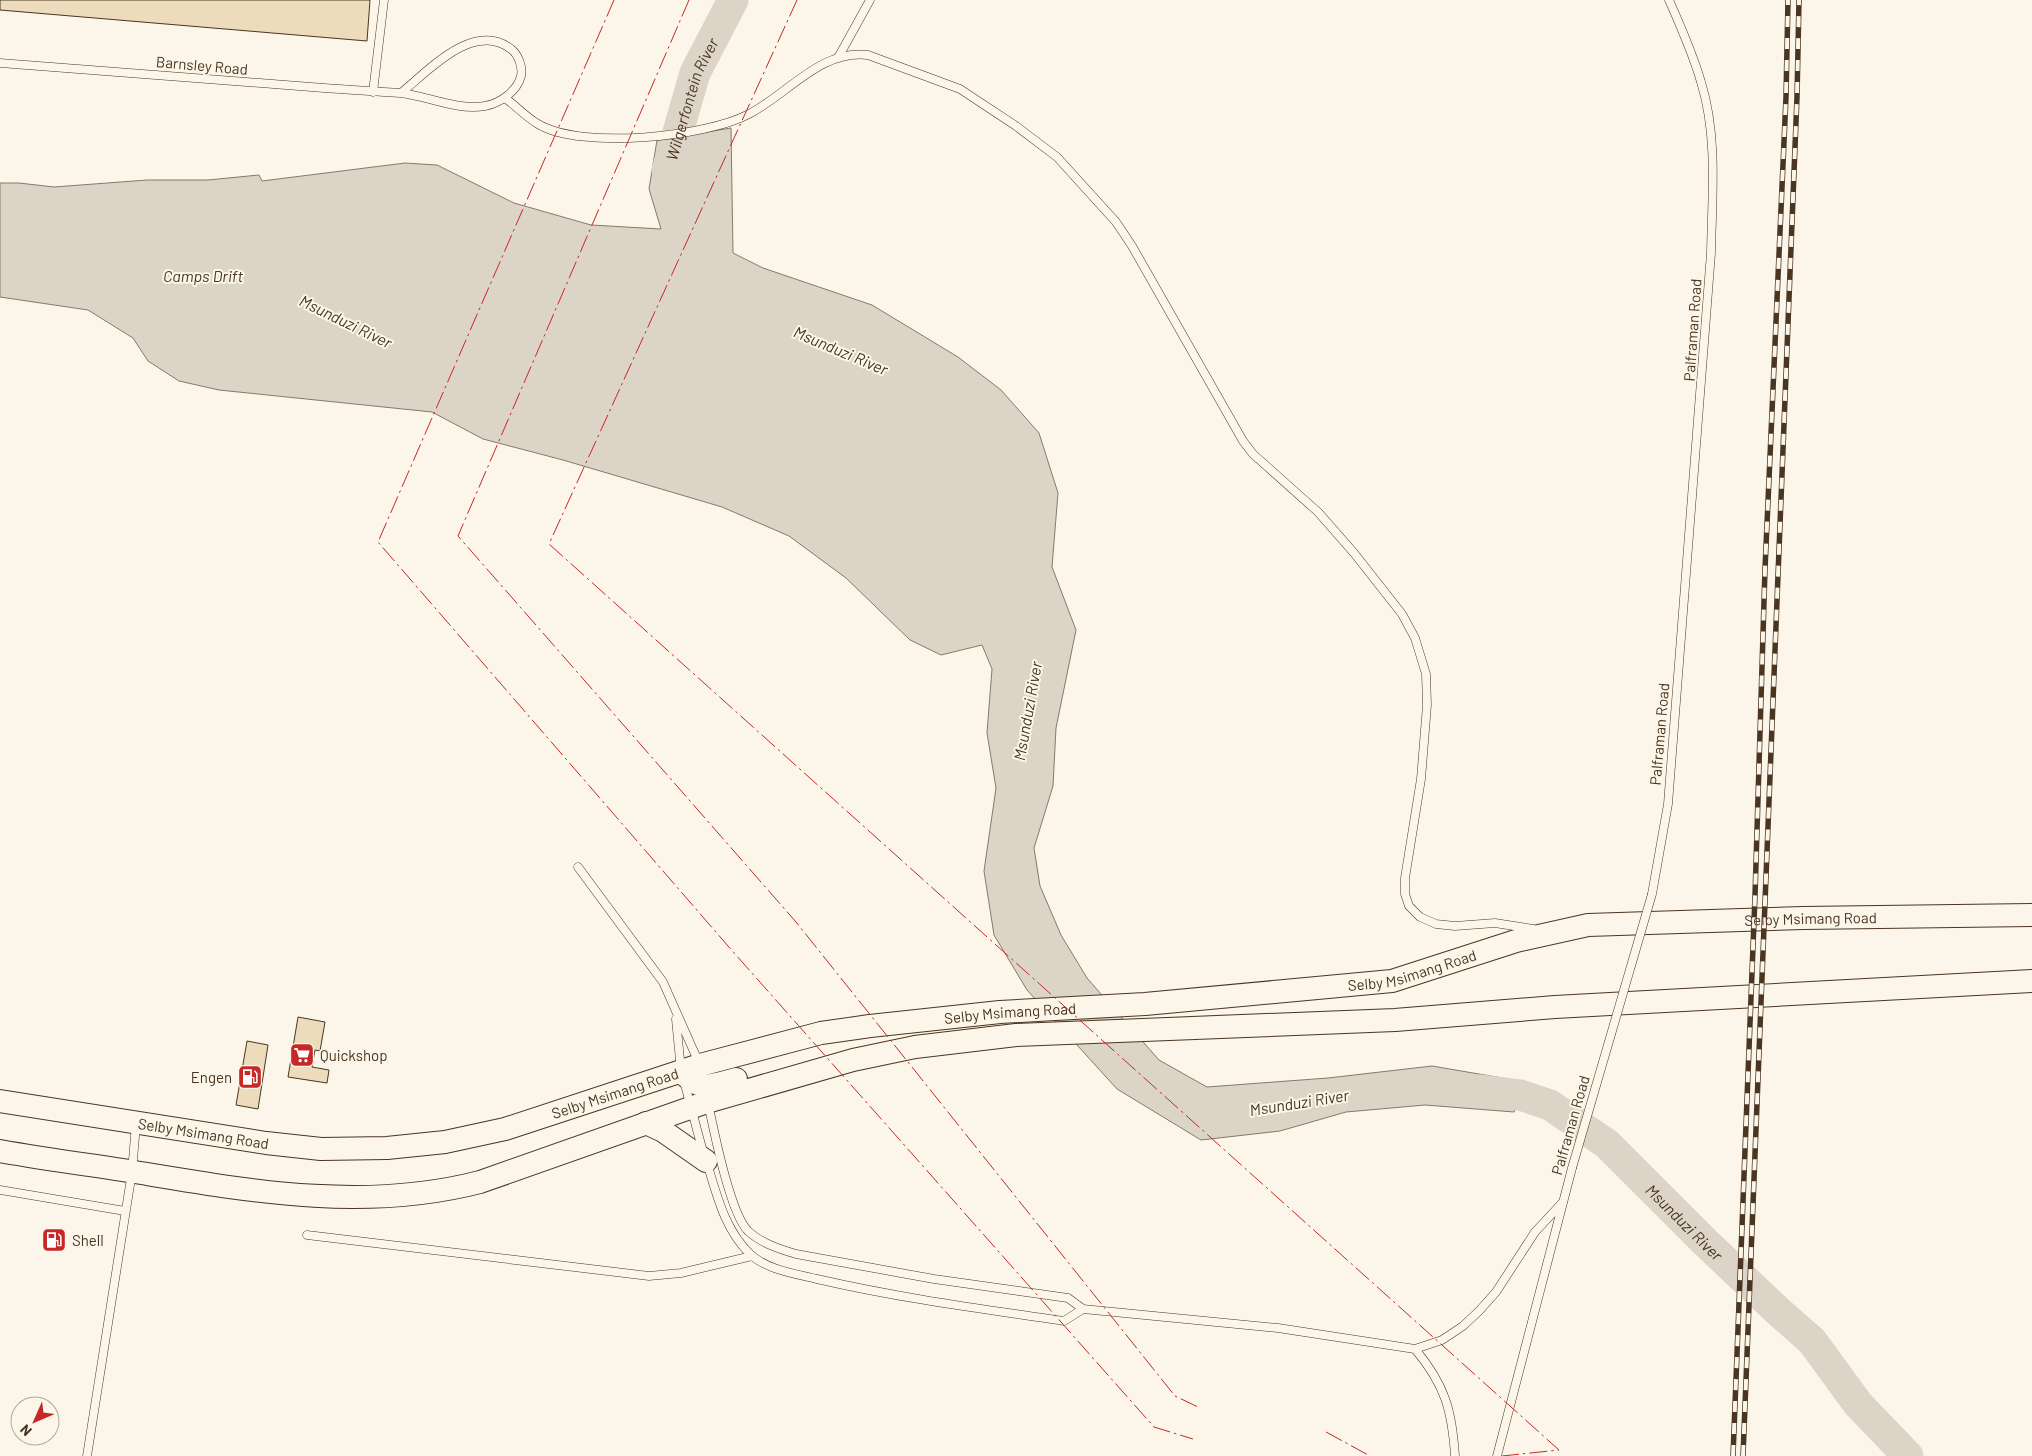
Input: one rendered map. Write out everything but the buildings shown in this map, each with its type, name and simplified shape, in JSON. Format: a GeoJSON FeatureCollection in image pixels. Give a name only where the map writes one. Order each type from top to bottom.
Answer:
{"type":"FeatureCollection","features":[{"type":"Feature","properties":{"kind":"main road","name":"Selby Msimang Road"},"geometry":{"type":"LineString","coordinates":[[0,1100],[266,1144],[321,1149],[387,1148],[445,1142],[698,1083],[821,1034],[870,1026],[1000,1012],[1144,1004],[1392,982],[1516,941],[1588,925],[1774,919],[2032,915]]}},
{"type":"Feature","properties":{"kind":"main road","name":"Selby Msimang Road"},"geometry":{"type":"LineString","coordinates":[[0,1151],[217,1186],[318,1197],[369,1198],[449,1190],[480,1182],[646,1123],[698,1083],[791,1078],[853,1060],[915,1047],[1016,1035],[1395,1020],[1555,1007],[2032,981]]}},
{"type":"Feature","properties":{"kind":"main road"},"geometry":{"type":"LineString","coordinates":[[646,1123],[669,1135],[706,1161]]}},
{"type":"Feature","properties":{"kind":"lane"},"geometry":{"type":"LineString","coordinates":[[373,92],[384,0]]}},
{"type":"Feature","properties":{"kind":"lane"},"geometry":{"type":"LineString","coordinates":[[839,56],[870,0]]}},
{"type":"Feature","properties":{"kind":"lane","name":"Palframan Road"},"geometry":{"type":"LineString","coordinates":[[1497,1456],[1572,1168],[1652,894],[1668,804],[1693,497],[1711,234],[1712,176],[1710,130],[1702,83],[1669,0]]}},
{"type":"Feature","properties":{"kind":"lane"},"geometry":{"type":"LineString","coordinates":[[402,93],[458,47],[492,40],[505,44],[514,51],[519,62],[521,72],[518,84],[505,98],[539,125],[565,133],[606,139],[653,137],[726,124],[749,114],[830,60],[839,56],[854,54],[868,55],[960,89],[1057,157],[1116,222],[1132,246],[1243,441],[1253,454],[1318,512],[1354,553],[1402,614],[1415,638],[1426,674],[1427,705],[1421,779],[1405,878],[1405,894],[1409,906],[1420,917],[1436,924],[1455,926],[1495,923],[1552,932]]}},
{"type":"Feature","properties":{"kind":"lane","name":"Barnsley Road"},"geometry":{"type":"LineString","coordinates":[[0,63],[402,93],[469,108],[487,106],[505,98]]}},
{"type":"Feature","properties":{"kind":"lane"},"geometry":{"type":"LineString","coordinates":[[578,868],[663,982],[698,1083],[739,1218],[748,1230],[763,1242],[796,1254],[934,1280],[1068,1298],[1083,1309],[1278,1328],[1415,1349],[1442,1340],[1463,1326],[1479,1311],[1496,1292],[1535,1232],[1563,1202]]}},
{"type":"Feature","properties":{"kind":"lane"},"geometry":{"type":"LineString","coordinates":[[675,1013],[698,1083],[706,1161],[728,1224],[752,1256],[782,1270],[860,1289],[966,1306],[1064,1321],[1083,1309]]}},
{"type":"Feature","properties":{"kind":"lane"},"geometry":{"type":"LineString","coordinates":[[87,1456],[132,1172],[136,1122]]}},
{"type":"Feature","properties":{"kind":"lane"},"geometry":{"type":"LineString","coordinates":[[0,1190],[125,1211]]}},
{"type":"Feature","properties":{"kind":"lane"},"geometry":{"type":"LineString","coordinates":[[307,1234],[649,1276],[674,1274],[752,1256]]}},
{"type":"Feature","properties":{"kind":"lane"},"geometry":{"type":"LineString","coordinates":[[1415,1349],[1429,1366],[1442,1388],[1450,1409],[1455,1456]]}},
{"type":"Feature","properties":{"kind":"water","name":"Camps Drift"},"geometry":{"type":"Polygon","coordinates":[[[731,128],[733,253],[763,268],[872,305],[958,357],[1001,390],[1039,433],[1058,493],[1052,567],[1076,630],[1056,728],[1053,786],[1034,848],[1040,886],[1061,935],[1087,978],[1159,1060],[1207,1087],[1328,1078],[1432,1066],[1526,1082],[1514,1112],[1425,1105],[1346,1112],[1280,1131],[1201,1140],[1117,1089],[1027,990],[994,935],[984,871],[996,788],[987,733],[992,669],[982,645],[941,655],[910,640],[846,578],[789,536],[722,507],[563,460],[483,439],[432,412],[219,390],[179,381],[148,361],[133,338],[88,310],[0,297],[0,183],[54,187],[147,180],[208,180],[259,175],[262,181],[405,163],[437,165],[514,203],[591,225],[661,229],[649,189],[657,140],[731,128]]]}},
{"type":"Feature","properties":{"kind":"waterway","name":"Wilgerfontein River"},"geometry":{"type":"LineString","coordinates":[[667,170],[695,73],[733,0]]}},
{"type":"Feature","properties":{"kind":"waterway","name":"Msunduzi River"},"geometry":{"type":"LineString","coordinates":[[1479,1090],[1520,1095],[1550,1105],[1607,1144],[1706,1243],[1812,1341],[1858,1404],[1908,1456]]}},
{"type":"Feature","properties":{"kind":"railway"},"geometry":{"type":"LineString","coordinates":[[1733,1456],[1755,896],[1765,569],[1786,97],[1788,0]]}},
{"type":"Feature","properties":{"kind":"railway"},"geometry":{"type":"LineString","coordinates":[[1743,1456],[1797,97],[1799,0]]}},
{"type":"Feature","properties":{"kind":"power"},"geometry":{"type":"LineString","coordinates":[[614,0],[378,542],[728,946],[1154,1427],[1193,1439]]}},
{"type":"Feature","properties":{"kind":"power"},"geometry":{"type":"LineString","coordinates":[[689,0],[458,536],[796,922],[1175,1396],[1198,1407]]}},
{"type":"Feature","properties":{"kind":"power"},"geometry":{"type":"LineString","coordinates":[[797,0],[549,544],[1559,1450],[1502,1456]]}},
{"type":"Feature","properties":{"kind":"power"},"geometry":{"type":"LineString","coordinates":[[1326,1432],[1370,1456]]}},
{"type":"Feature","properties":{"kind":"place","name":"Quickshop"},"geometry":{"type":"Point","coordinates":[302,1055]}},
{"type":"Feature","properties":{"kind":"place","name":"Engen"},"geometry":{"type":"Point","coordinates":[250,1077]}},
{"type":"Feature","properties":{"kind":"place","name":"Shell"},"geometry":{"type":"Point","coordinates":[54,1240]}}]}
